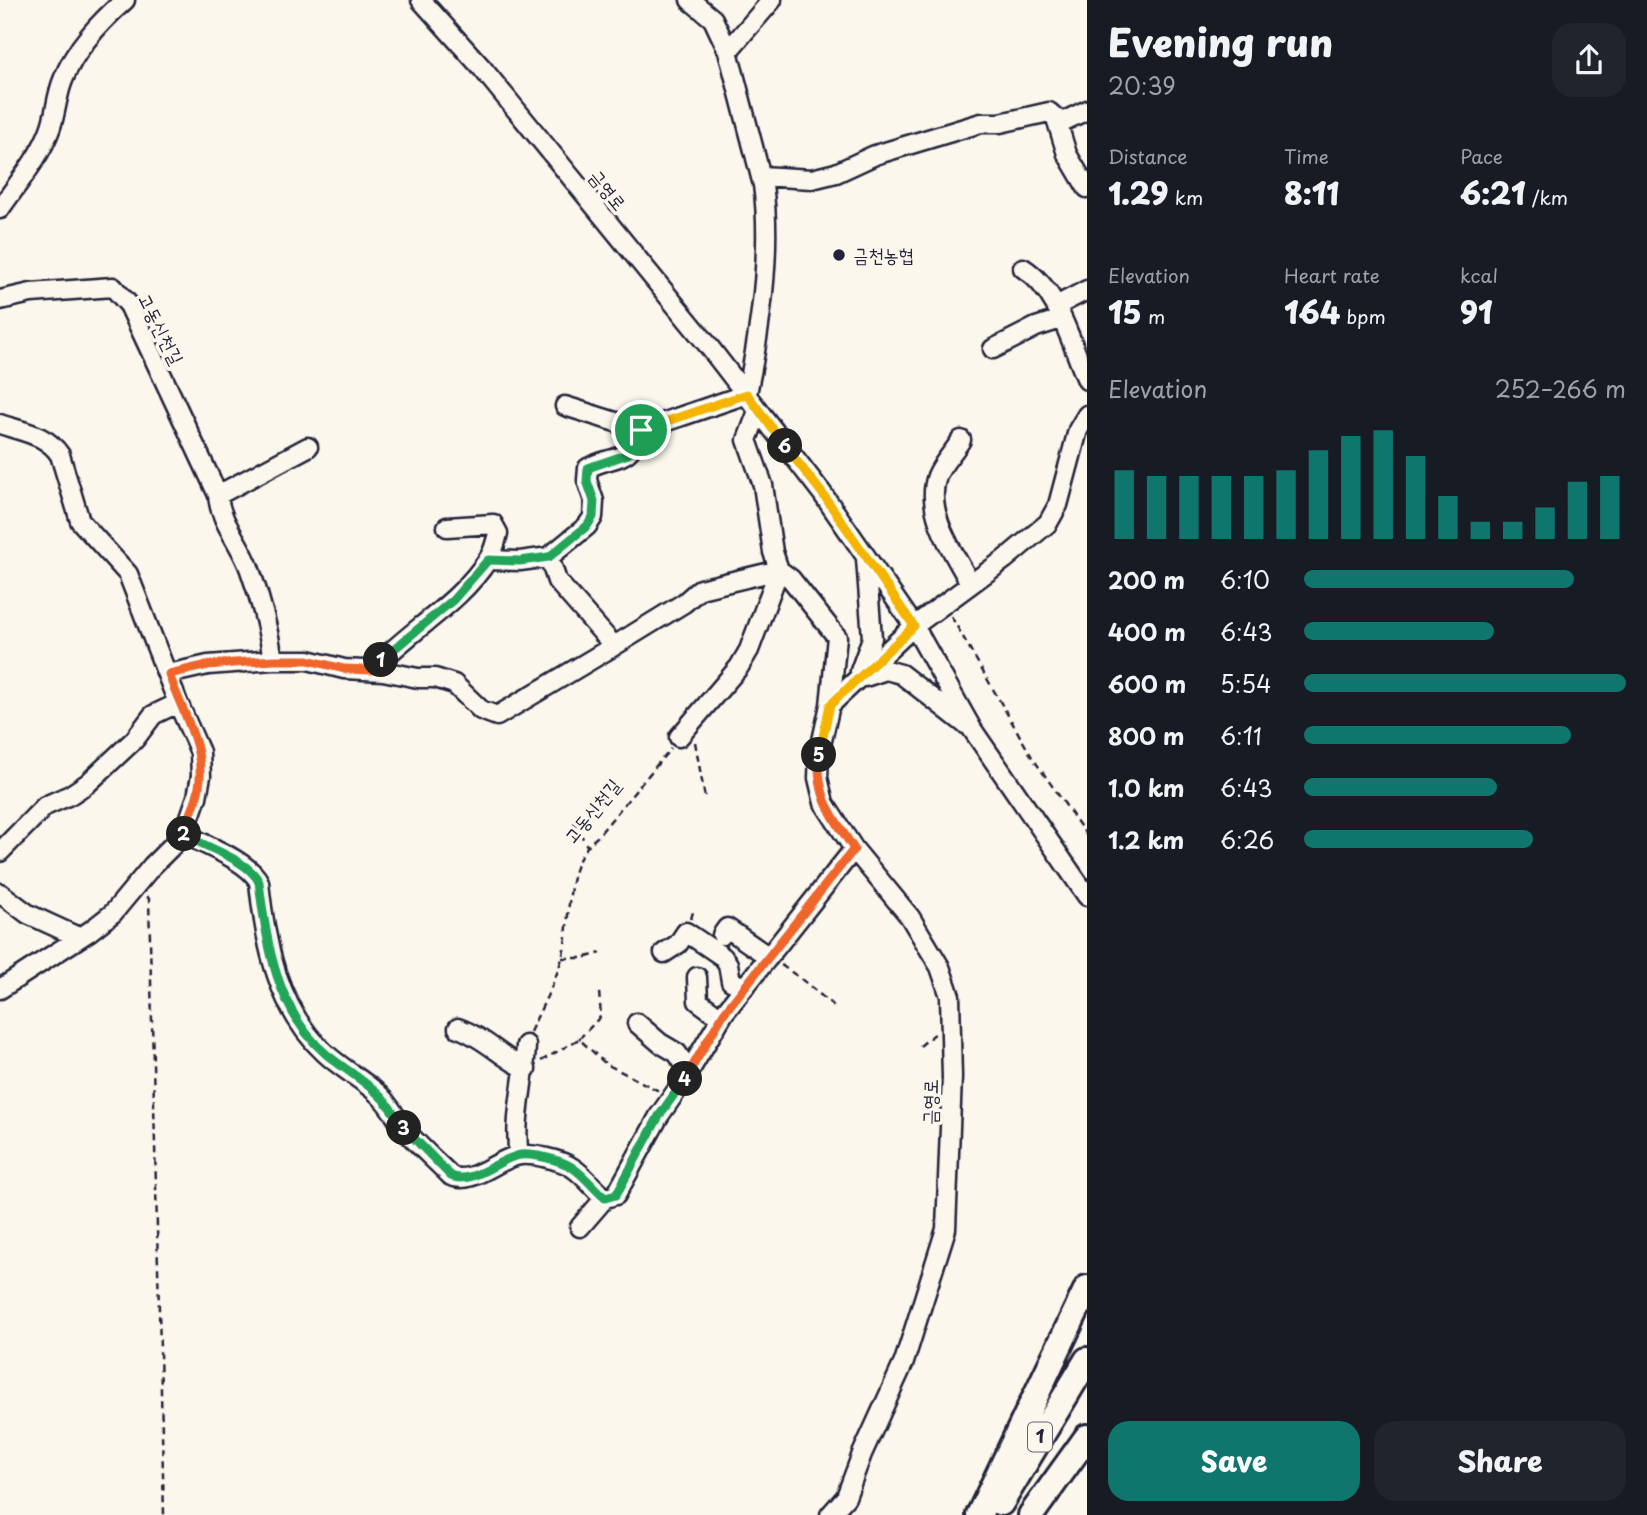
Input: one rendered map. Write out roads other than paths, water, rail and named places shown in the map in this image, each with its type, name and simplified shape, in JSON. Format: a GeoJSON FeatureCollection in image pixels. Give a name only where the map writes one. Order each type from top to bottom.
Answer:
{"type":"FeatureCollection","features":[{"type":"Feature","properties":{"kind":"highway"},"geometry":{"type":"LineString","coordinates":[[979,1515],[1087,1288]]}},
{"type":"Feature","properties":{"kind":"highway","name":"1"},"geometry":{"type":"LineString","coordinates":[[994,1515],[1087,1360]]}},
{"type":"Feature","properties":{"kind":"highway","name":"1"},"geometry":{"type":"LineString","coordinates":[[1012,1515],[1087,1391]]}},
{"type":"Feature","properties":{"kind":"highway"},"geometry":{"type":"LineString","coordinates":[[1031,1515],[1087,1437]]}},
{"type":"Feature","properties":{"kind":"street"},"geometry":{"type":"LineString","coordinates":[[0,209],[41,150],[51,130],[63,79],[76,53],[125,0]]}},
{"type":"Feature","properties":{"kind":"street","name":"금영로"},"geometry":{"type":"LineString","coordinates":[[421,0],[482,68],[747,394],[822,493],[914,626],[972,729]]}},
{"type":"Feature","properties":{"kind":"street"},"geometry":{"type":"LineString","coordinates":[[565,406],[641,430],[747,394],[754,363],[767,248],[766,206],[761,176],[728,51],[713,19],[690,0]]}},
{"type":"Feature","properties":{"kind":"street"},"geometry":{"type":"LineString","coordinates":[[728,51],[772,0]]}},
{"type":"Feature","properties":{"kind":"street"},"geometry":{"type":"LineString","coordinates":[[1058,124],[1087,110]]}},
{"type":"Feature","properties":{"kind":"street"},"geometry":{"type":"LineString","coordinates":[[761,176],[812,180],[836,173],[875,155],[981,122],[1000,122],[1049,112],[1056,118],[1067,154],[1087,188]]}},
{"type":"Feature","properties":{"kind":"street"},"geometry":{"type":"LineString","coordinates":[[1023,268],[1038,280],[1059,313],[1087,380]]}},
{"type":"Feature","properties":{"kind":"street","name":"고동신천길"},"geometry":{"type":"LineString","coordinates":[[0,300],[31,293],[113,287],[129,305],[218,495],[219,507],[226,524],[239,543],[250,570],[274,660]]}},
{"type":"Feature","properties":{"kind":"street"},"geometry":{"type":"LineString","coordinates":[[993,349],[1059,313],[1087,289]]}},
{"type":"Feature","properties":{"kind":"street"},"geometry":{"type":"LineString","coordinates":[[679,737],[739,667],[749,650],[779,570],[773,552],[763,485],[747,440],[758,411]]}},
{"type":"Feature","properties":{"kind":"street"},"geometry":{"type":"LineString","coordinates":[[830,705],[914,626],[1022,547],[1054,514],[1078,430],[1087,415]]}},
{"type":"Feature","properties":{"kind":"street"},"geometry":{"type":"LineString","coordinates":[[0,424],[44,438],[60,455],[80,521],[128,574],[200,752],[199,788],[184,835],[104,921],[0,989]]}},
{"type":"Feature","properties":{"kind":"street"},"geometry":{"type":"LineString","coordinates":[[488,560],[520,561],[549,557],[587,526],[593,517],[594,501],[587,481],[588,468],[628,454],[641,430]]}},
{"type":"Feature","properties":{"kind":"street"},"geometry":{"type":"LineString","coordinates":[[961,440],[939,472],[935,502],[943,530],[970,583]]}},
{"type":"Feature","properties":{"kind":"street"},"geometry":{"type":"LineString","coordinates":[[218,495],[307,447]]}},
{"type":"Feature","properties":{"kind":"street"},"geometry":{"type":"LineString","coordinates":[[372,670],[453,600],[488,560],[498,533],[497,527],[490,523],[447,527]]}},
{"type":"Feature","properties":{"kind":"street"},"geometry":{"type":"LineString","coordinates":[[549,557],[557,581],[614,646]]}},
{"type":"Feature","properties":{"kind":"street"},"geometry":{"type":"LineString","coordinates":[[853,684],[873,638],[865,557]]}},
{"type":"Feature","properties":{"kind":"street"},"geometry":{"type":"LineString","coordinates":[[169,674],[208,665],[308,660],[344,669],[435,678],[454,684],[481,710],[497,716],[684,603],[700,589],[779,570]]}},
{"type":"Feature","properties":{"kind":"street","name":"금영로"},"geometry":{"type":"LineString","coordinates":[[779,570],[791,579],[837,637],[830,705],[819,754],[818,778],[824,803],[854,849],[909,917],[940,967],[950,996],[952,1077],[946,1229],[904,1362],[839,1512]]}},
{"type":"Feature","properties":{"kind":"street"},"geometry":{"type":"LineString","coordinates":[[853,684],[876,671],[886,670],[901,674],[972,729],[1087,896]]}},
{"type":"Feature","properties":{"kind":"street"},"geometry":{"type":"LineString","coordinates":[[0,852],[45,806],[88,783],[135,739],[153,715],[178,703]]}},
{"type":"Feature","properties":{"kind":"street"},"geometry":{"type":"LineString","coordinates":[[184,835],[247,867],[255,875],[259,882],[268,949],[301,1026],[324,1052],[376,1092],[391,1107],[403,1127],[451,1176],[457,1179],[468,1177],[519,1155],[559,1161],[573,1167],[605,1198]]}},
{"type":"Feature","properties":{"kind":"street"},"geometry":{"type":"LineString","coordinates":[[580,1227],[605,1198],[616,1195],[639,1150],[721,1018],[854,849]]}},
{"type":"Feature","properties":{"kind":"street"},"geometry":{"type":"LineString","coordinates":[[0,893],[28,914],[78,937]]}},
{"type":"Feature","properties":{"kind":"street"},"geometry":{"type":"LineString","coordinates":[[722,935],[727,928],[769,957]]}},
{"type":"Feature","properties":{"kind":"street"},"geometry":{"type":"LineString","coordinates":[[664,953],[678,944],[686,932],[723,957],[728,964],[732,981],[744,987]]}},
{"type":"Feature","properties":{"kind":"street"},"geometry":{"type":"LineString","coordinates":[[697,977],[691,1002],[721,1018]]}},
{"type":"Feature","properties":{"kind":"street"},"geometry":{"type":"LineString","coordinates":[[637,1023],[660,1043],[677,1053],[690,1071]]}},
{"type":"Feature","properties":{"kind":"street"},"geometry":{"type":"LineString","coordinates":[[458,1028],[526,1069]]}},
{"type":"Feature","properties":{"kind":"street"},"geometry":{"type":"LineString","coordinates":[[519,1155],[518,1118],[526,1069],[526,1045]]}},
{"type":"Feature","properties":{"kind":"place","name":"금천농협"},"geometry":{"type":"Point","coordinates":[839,255]}}]}
